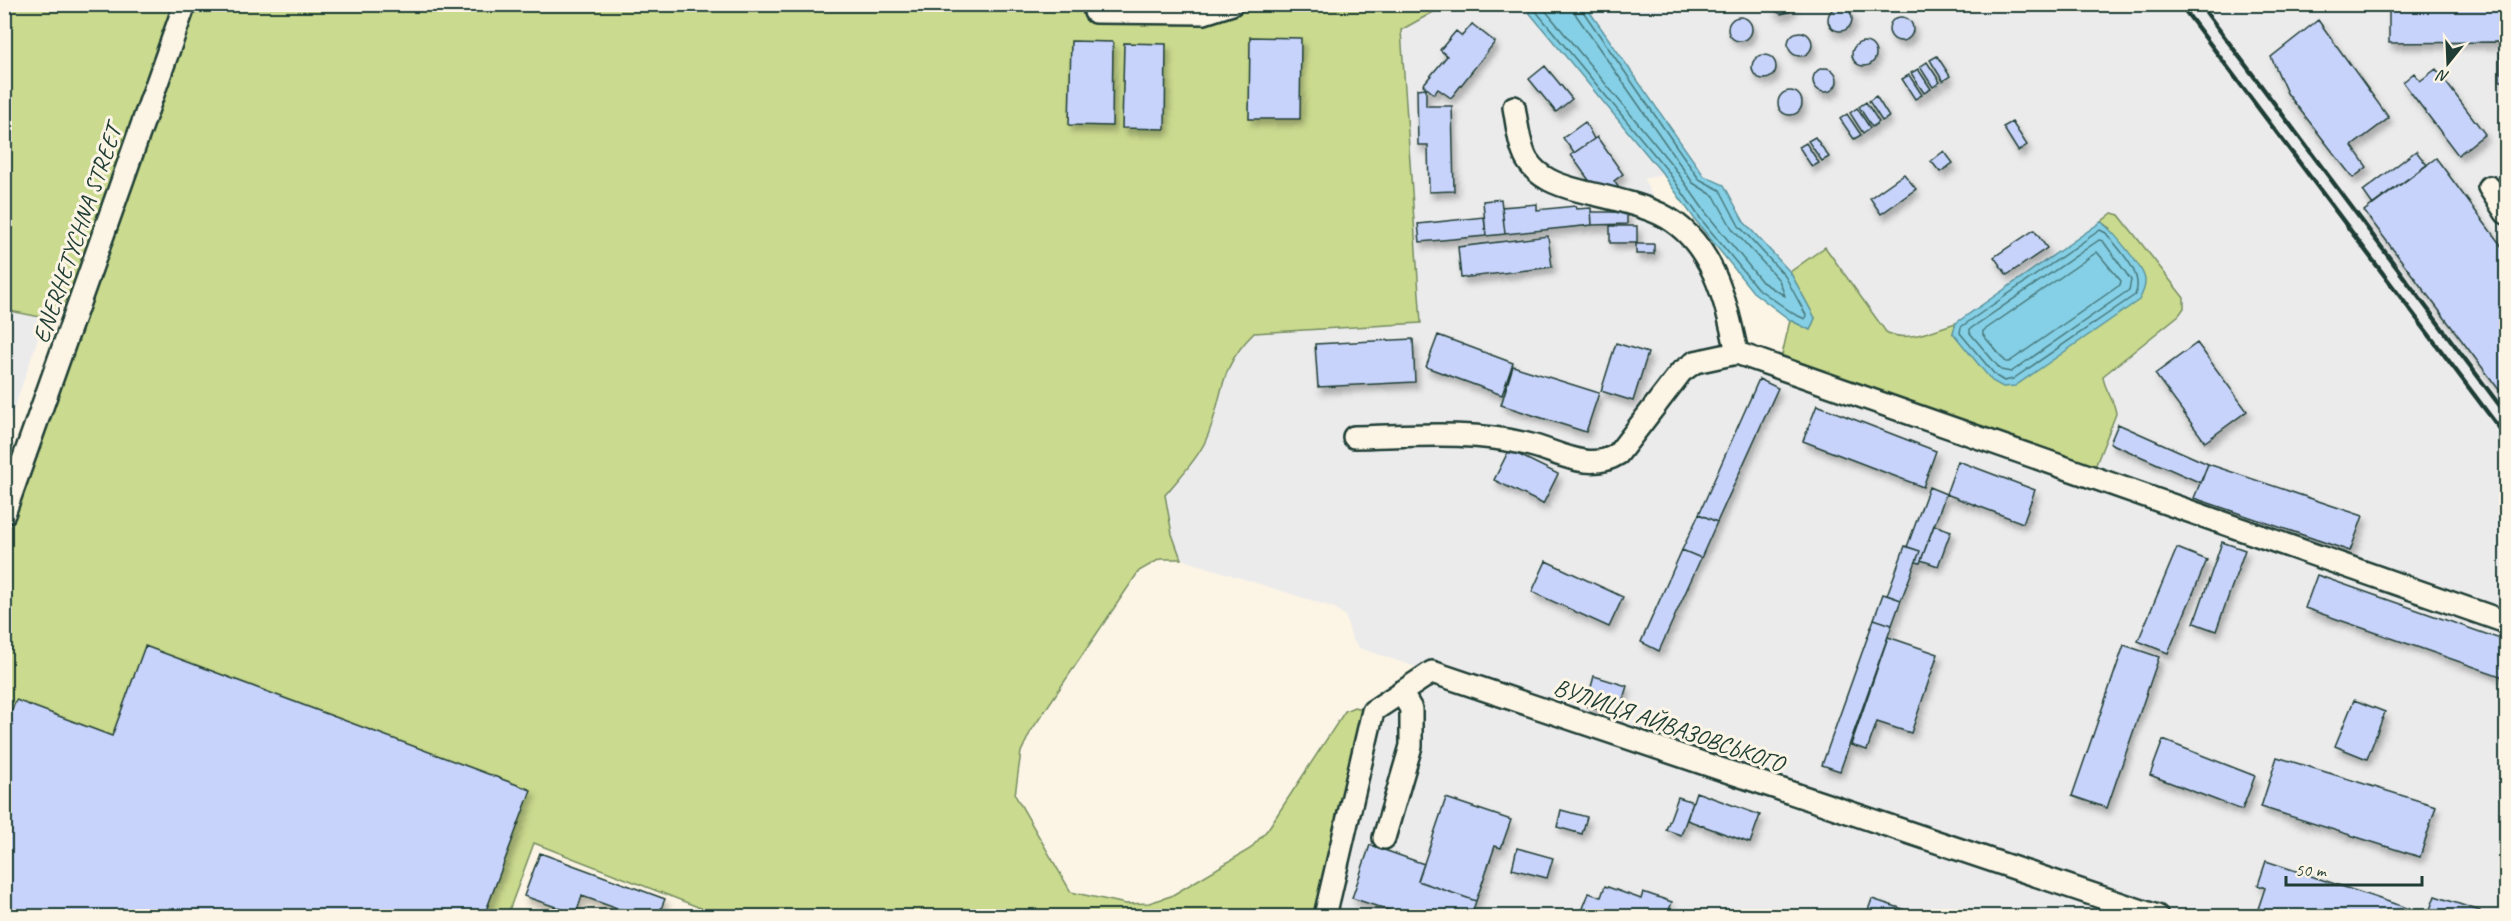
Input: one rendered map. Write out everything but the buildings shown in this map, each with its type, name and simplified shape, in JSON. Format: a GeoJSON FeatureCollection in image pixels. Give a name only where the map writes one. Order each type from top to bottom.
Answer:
{"type":"FeatureCollection","features":[{"type":"Feature","properties":{"kind":"street","name":"ENERHETYCHNA STREET"},"geometry":{"type":"LineString","coordinates":[[4,514],[9,472],[185,4]]}},
{"type":"Feature","properties":{"kind":"street"},"geometry":{"type":"LineString","coordinates":[[1095,12],[1204,13],[1232,4]]}},
{"type":"Feature","properties":{"kind":"street"},"geometry":{"type":"LineString","coordinates":[[1514,107],[1527,160],[1541,176],[1558,185],[1651,210],[1679,225],[1690,236],[1707,257],[1715,275],[1737,353]]}},
{"type":"Feature","properties":{"kind":"street"},"geometry":{"type":"LineString","coordinates":[[2489,187],[2506,213]]}},
{"type":"Feature","properties":{"kind":"street"},"geometry":{"type":"LineString","coordinates":[[1354,437],[1468,435],[1527,444],[1590,464],[1606,462],[1618,454],[1682,372],[1695,362],[1737,353],[2506,622]]}},
{"type":"Feature","properties":{"kind":"street","name":"ВУЛИЦЯ АЙВАЗОВСЬКОГО"},"geometry":{"type":"LineString","coordinates":[[1324,916],[1373,711],[1432,672],[2157,916]]}},
{"type":"Feature","properties":{"kind":"street"},"geometry":{"type":"LineString","coordinates":[[1384,838],[1411,747],[1411,709],[1401,692]]}},
{"type":"Feature","properties":{"kind":"shaded area"},"geometry":{"type":"Polygon","coordinates":[[[1446,5],[1523,5],[1663,174],[1644,179],[1661,214],[1690,236],[1737,353],[2115,405],[2103,383],[2103,376],[2107,370],[2112,214],[1956,323],[1907,336],[1894,337],[1886,332],[1825,247],[1790,272],[1744,222],[1724,185],[1704,176],[1585,5],[2506,5],[2506,916],[1325,916],[1373,711],[1431,672],[1359,648],[1352,639],[1345,616],[1335,608],[1181,559],[1172,534],[1165,495],[1205,443],[1225,373],[1237,349],[1254,333],[1421,323],[1401,29],[1446,5]]]}},
{"type":"Feature","properties":{"kind":"shaded area"},"geometry":{"type":"Polygon","coordinates":[[[5,310],[45,318],[5,435],[5,310]]]}},
{"type":"Feature","properties":{"kind":"green space"},"geometry":{"type":"Polygon","coordinates":[[[5,5],[1446,5],[1401,30],[1421,323],[1254,333],[1233,360],[1227,373],[1205,442],[1192,463],[1165,495],[1172,534],[1181,559],[1160,559],[1139,571],[1031,731],[1021,752],[1015,795],[1071,892],[1126,904],[1149,903],[1171,896],[1250,849],[1268,829],[1345,711],[1354,707],[1373,711],[1324,916],[721,916],[534,843],[507,916],[5,916],[5,507],[78,296],[45,318],[5,310],[5,5]]]}},
{"type":"Feature","properties":{"kind":"green space"},"geometry":{"type":"Polygon","coordinates":[[[2112,213],[2119,215],[2184,298],[2184,308],[2179,315],[2103,376],[2116,414],[2091,477],[1779,368],[1790,320],[1810,330],[1815,318],[1790,272],[1825,247],[1886,332],[1911,336],[1956,323],[1953,333],[2110,228],[2101,222],[2112,213]]]}},
{"type":"Feature","properties":{"kind":"water"},"geometry":{"type":"Polygon","coordinates":[[[1523,5],[1585,5],[1704,176],[1724,185],[1744,222],[1790,272],[1815,318],[1810,330],[1790,320],[1753,292],[1696,221],[1663,174],[1523,5]]]}},
{"type":"Feature","properties":{"kind":"water"},"geometry":{"type":"Polygon","coordinates":[[[2101,222],[2125,247],[2144,276],[2145,282],[2139,300],[2015,386],[2003,387],[1992,381],[1953,333],[1956,323],[2101,222]]]}},
{"type":"Feature","properties":{"kind":"railway"},"geometry":{"type":"LineString","coordinates":[[2180,4],[2506,437]]}},
{"type":"Feature","properties":{"kind":"railway"},"geometry":{"type":"LineString","coordinates":[[2200,4],[2506,414]]}}]}
